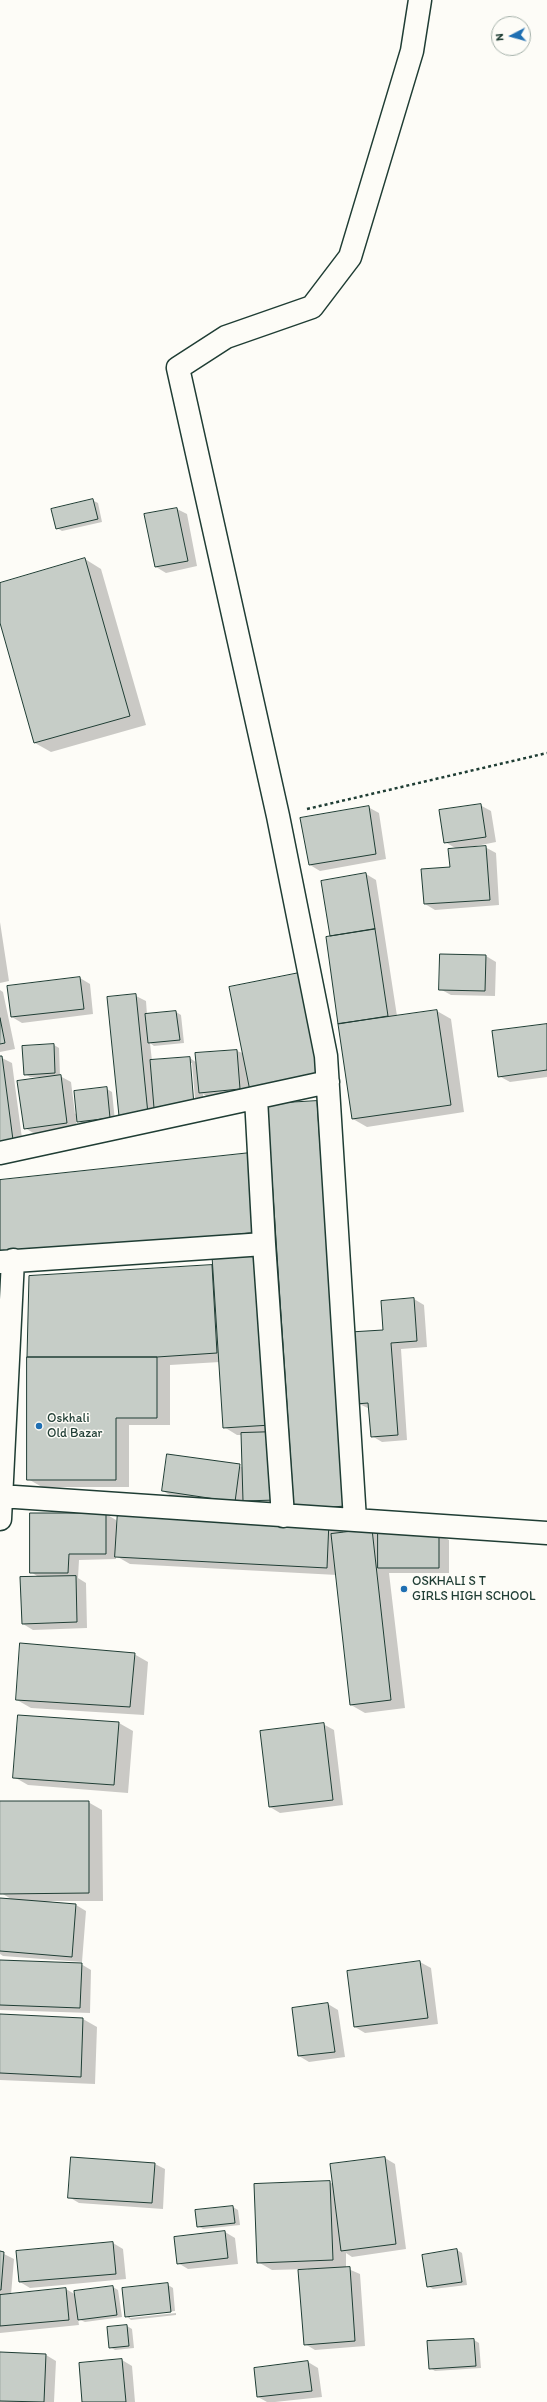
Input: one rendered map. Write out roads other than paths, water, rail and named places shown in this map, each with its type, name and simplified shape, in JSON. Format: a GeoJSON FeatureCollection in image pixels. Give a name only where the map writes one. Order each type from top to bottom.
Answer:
{"type":"FeatureCollection","features":[{"type":"Feature","properties":{"kind":"street"},"geometry":{"type":"LineString","coordinates":[[355,1520],[326,1056],[278,816],[178,368],[226,337],[312,307],[350,257],[412,51],[420,0]]}},
{"type":"Feature","properties":{"kind":"street"},"geometry":{"type":"LineString","coordinates":[[0,1153],[328,1082]]}},
{"type":"Feature","properties":{"kind":"street"},"geometry":{"type":"LineString","coordinates":[[256,1098],[264,1244],[283,1516]]}},
{"type":"Feature","properties":{"kind":"street"},"geometry":{"type":"LineString","coordinates":[[0,1519],[6,1261],[264,1244]]}},
{"type":"Feature","properties":{"kind":"street"},"geometry":{"type":"LineString","coordinates":[[1,1497],[547,1533]]}},
{"type":"Feature","properties":{"kind":"place","name":"Oskhali Old Bazar"},"geometry":{"type":"Point","coordinates":[39,1426]}},
{"type":"Feature","properties":{"kind":"place","name":"OSKHALI S T GIRLS HIGH SCHOOL"},"geometry":{"type":"Point","coordinates":[404,1589]}}]}
